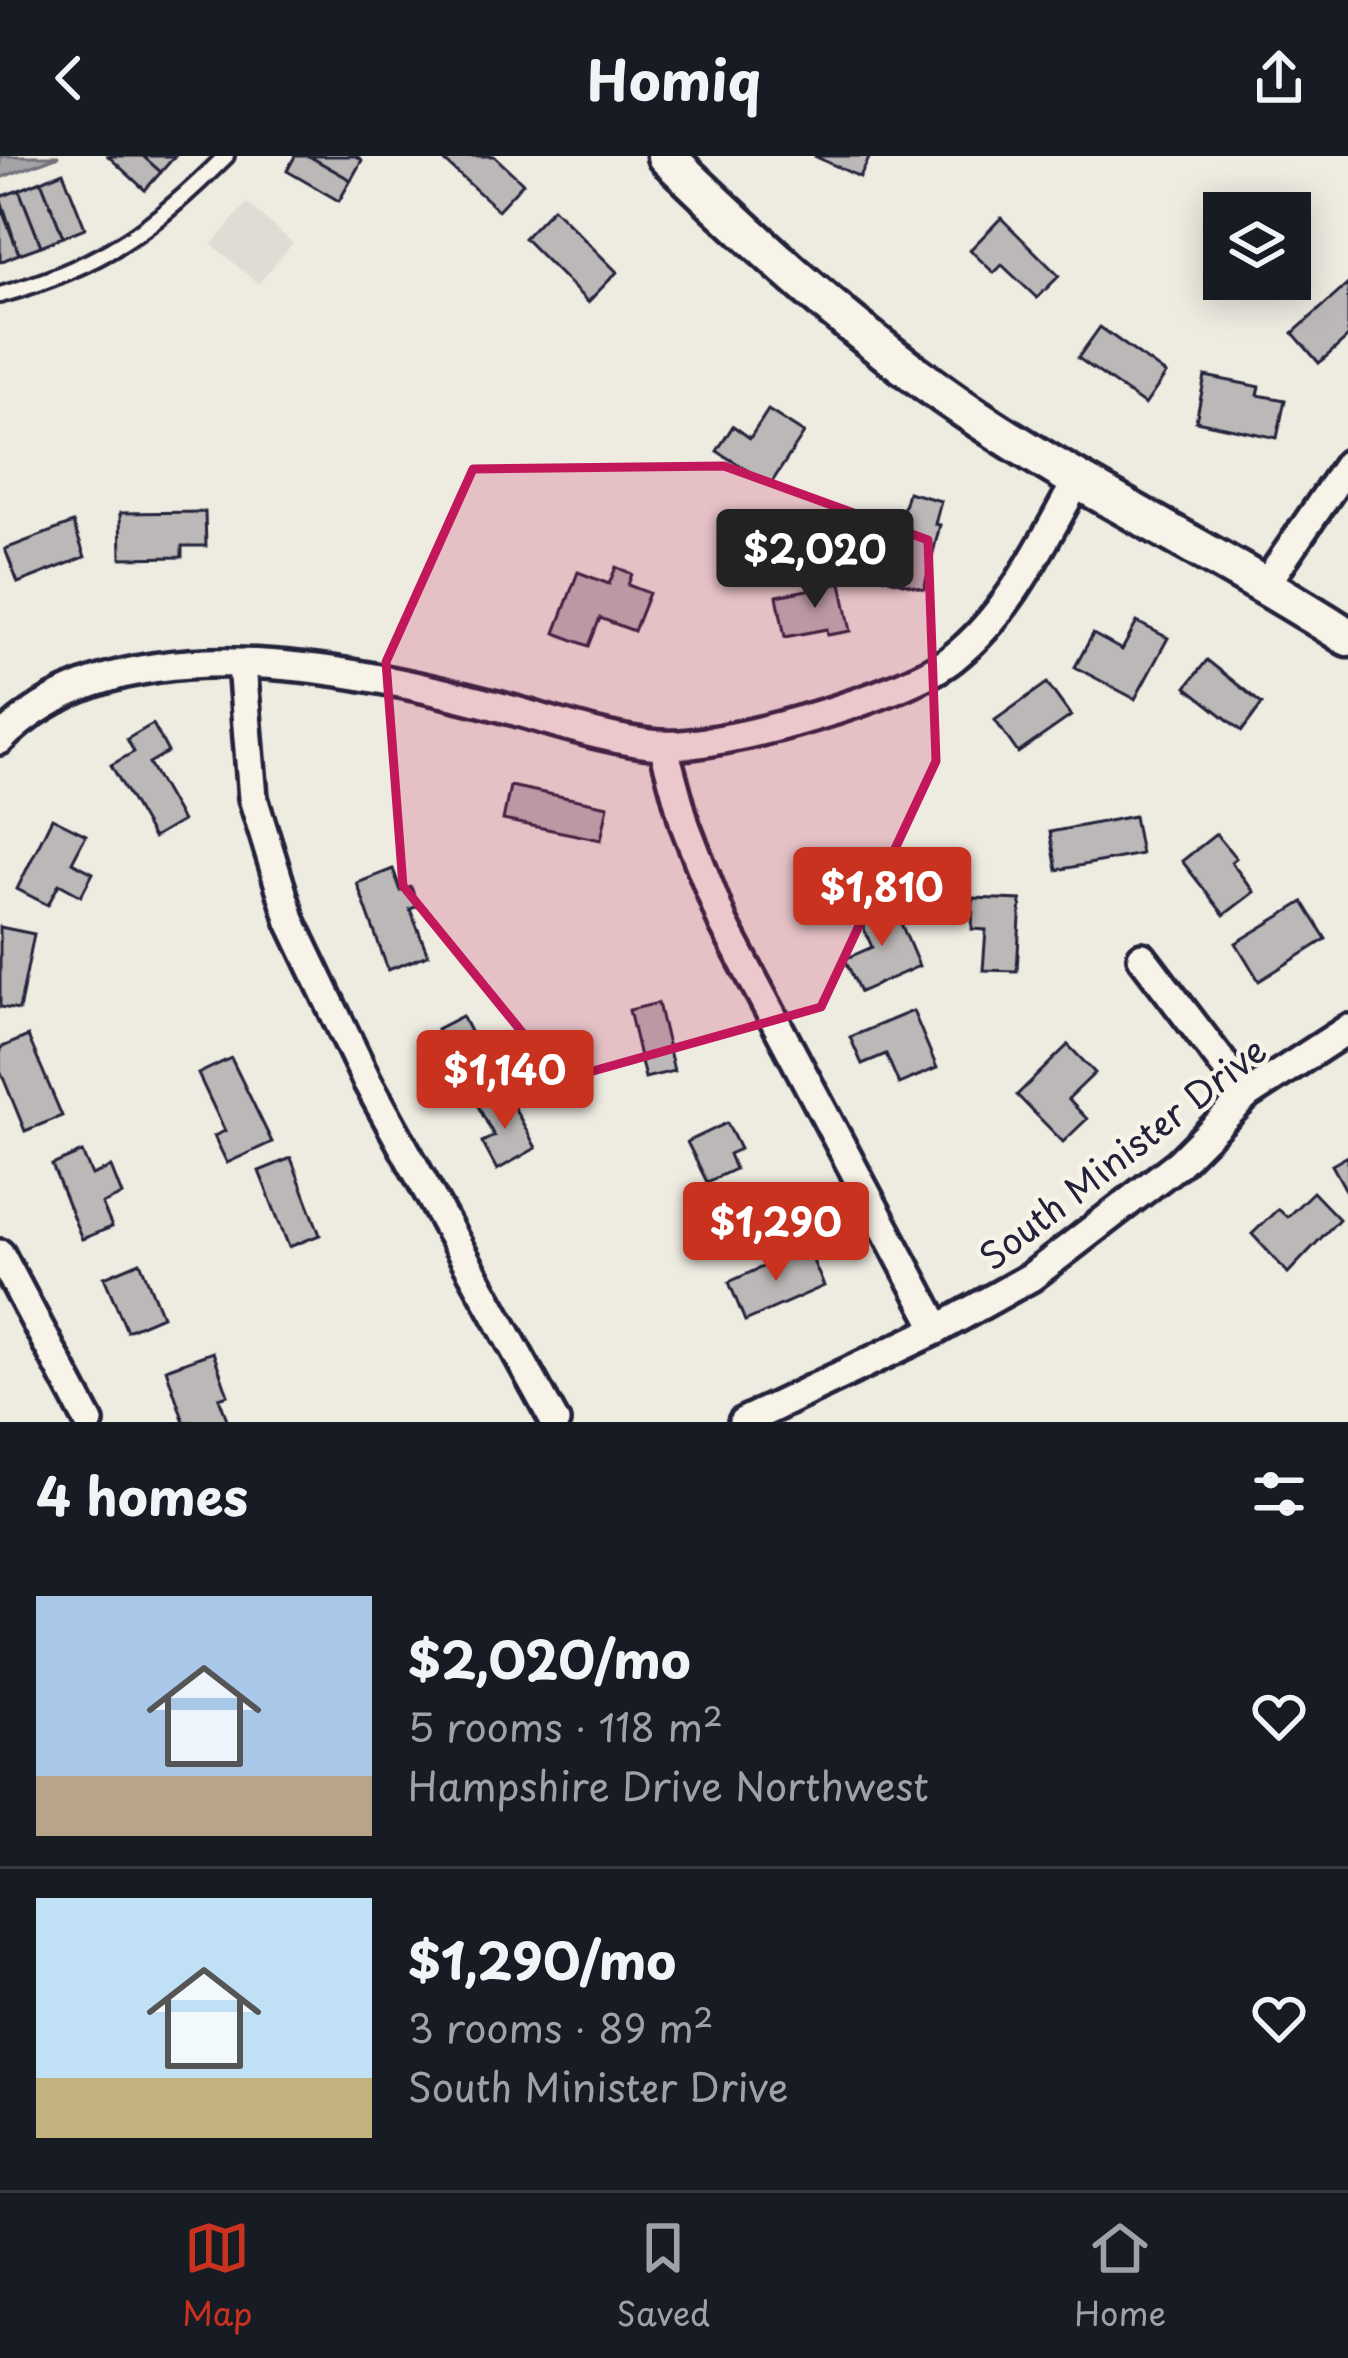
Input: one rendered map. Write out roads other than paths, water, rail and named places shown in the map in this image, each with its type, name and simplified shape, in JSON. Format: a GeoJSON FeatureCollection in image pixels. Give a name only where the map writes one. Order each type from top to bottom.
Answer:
{"type":"FeatureCollection","features":[{"type":"Feature","properties":{"kind":"main road"},"geometry":{"type":"LineString","coordinates":[[677,167],[850,323],[963,409],[1077,481],[1266,584],[1348,637]]}},
{"type":"Feature","properties":{"kind":"street"},"geometry":{"type":"LineString","coordinates":[[1266,584],[1348,464]]}},
{"type":"Feature","properties":{"kind":"street"},"geometry":{"type":"LineString","coordinates":[[0,740],[20,719],[57,697],[112,675],[169,666],[242,664],[389,679],[573,728],[663,746],[736,736],[904,686],[952,660],[995,616],[1077,481]]}},
{"type":"Feature","properties":{"kind":"street"},"geometry":{"type":"LineString","coordinates":[[242,664],[253,797],[291,922],[368,1082],[554,1422]]}},
{"type":"Feature","properties":{"kind":"street"},"geometry":{"type":"LineString","coordinates":[[663,746],[685,825],[723,923],[938,1329]]}},
{"type":"Feature","properties":{"kind":"street"},"geometry":{"type":"LineString","coordinates":[[1142,957],[1247,1096]]}},
{"type":"Feature","properties":{"kind":"street","name":"South Minister Drive"},"geometry":{"type":"LineString","coordinates":[[743,1422],[938,1329],[1031,1277],[1179,1163],[1247,1096],[1348,1029]]}},
{"type":"Feature","properties":{"kind":"street"},"geometry":{"type":"LineString","coordinates":[[0,1254],[89,1422]]}},
{"type":"Feature","properties":{"kind":"lane"},"geometry":{"type":"LineString","coordinates":[[0,295],[115,252],[170,211],[226,156]]}}]}
